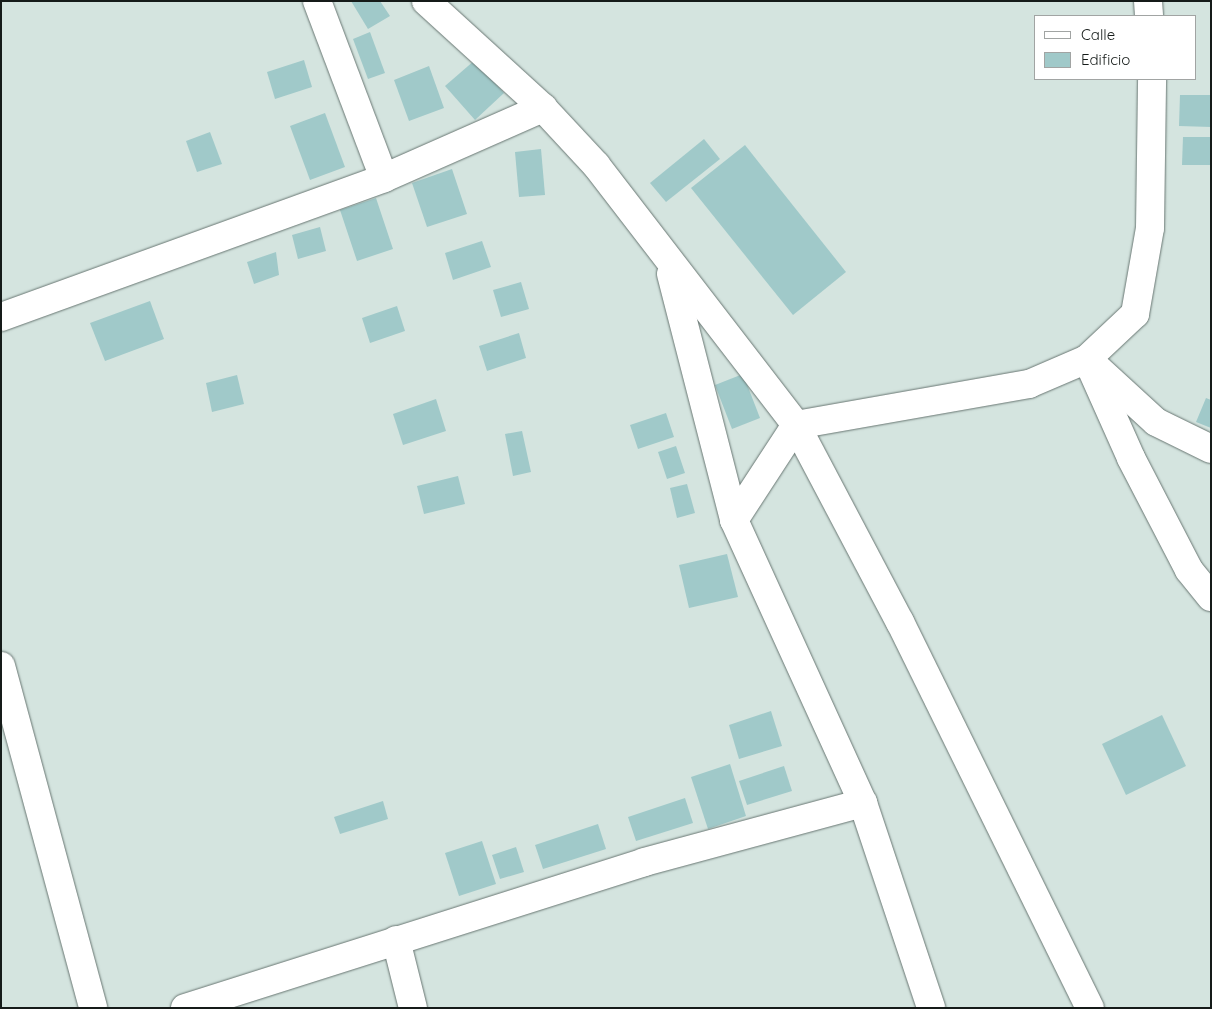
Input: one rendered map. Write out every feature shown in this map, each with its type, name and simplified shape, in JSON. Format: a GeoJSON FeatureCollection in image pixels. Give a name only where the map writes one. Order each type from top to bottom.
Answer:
{"type":"FeatureCollection","features":[{"type":"Feature","properties":{"kind":"street"},"geometry":{"type":"LineString","coordinates":[[317,1],[384,178]]}},
{"type":"Feature","properties":{"kind":"street"},"geometry":{"type":"LineString","coordinates":[[426,1],[543,108],[636,214],[669,265],[796,425],[900,622],[1090,1008]]}},
{"type":"Feature","properties":{"kind":"street"},"geometry":{"type":"LineString","coordinates":[[1148,1],[1149,15]]}},
{"type":"Feature","properties":{"kind":"street"},"geometry":{"type":"LineString","coordinates":[[734,520],[796,425],[1029,384],[1087,359],[1135,314],[1150,228],[1152,80]]}},
{"type":"Feature","properties":{"kind":"street"},"geometry":{"type":"LineString","coordinates":[[1,317],[384,178],[543,108]]}},
{"type":"Feature","properties":{"kind":"street"},"geometry":{"type":"LineString","coordinates":[[669,265],[734,520],[863,803],[931,1008]]}},
{"type":"Feature","properties":{"kind":"street"},"geometry":{"type":"LineString","coordinates":[[1087,359],[1156,422],[1211,449]]}},
{"type":"Feature","properties":{"kind":"street"},"geometry":{"type":"LineString","coordinates":[[1087,359],[1148,493],[1189,570],[1211,597]]}},
{"type":"Feature","properties":{"kind":"street"},"geometry":{"type":"LineString","coordinates":[[1,666],[93,1008]]}},
{"type":"Feature","properties":{"kind":"street"},"geometry":{"type":"LineString","coordinates":[[185,1008],[644,862],[863,803]]}},
{"type":"Feature","properties":{"kind":"street"},"geometry":{"type":"LineString","coordinates":[[396,940],[413,1008]]}},
{"type":"Feature","properties":{"kind":"building"},"geometry":{"type":"Polygon","coordinates":[[[351,1],[380,1],[390,16],[368,29],[351,1]]]}},
{"type":"Feature","properties":{"kind":"building"},"geometry":{"type":"Polygon","coordinates":[[[370,32],[385,73],[368,79],[353,39],[370,32]]]}},
{"type":"Feature","properties":{"kind":"building"},"geometry":{"type":"Polygon","coordinates":[[[304,60],[312,87],[275,99],[267,72],[304,60]]]}},
{"type":"Feature","properties":{"kind":"building"},"geometry":{"type":"Polygon","coordinates":[[[475,60],[504,93],[475,120],[445,86],[475,60]]]}},
{"type":"Feature","properties":{"kind":"building"},"geometry":{"type":"Polygon","coordinates":[[[429,66],[444,108],[409,121],[394,80],[429,66]]]}},
{"type":"Feature","properties":{"kind":"building"},"geometry":{"type":"Polygon","coordinates":[[[1180,95],[1211,95],[1211,127],[1179,126],[1180,95]]]}},
{"type":"Feature","properties":{"kind":"building"},"geometry":{"type":"Polygon","coordinates":[[[325,113],[345,167],[310,180],[290,126],[325,113]]]}},
{"type":"Feature","properties":{"kind":"building"},"geometry":{"type":"Polygon","coordinates":[[[210,132],[222,164],[197,172],[186,141],[210,132]]]}},
{"type":"Feature","properties":{"kind":"building"},"geometry":{"type":"Polygon","coordinates":[[[1183,137],[1211,137],[1211,165],[1182,165],[1183,137]]]}},
{"type":"Feature","properties":{"kind":"building"},"geometry":{"type":"Polygon","coordinates":[[[704,139],[720,159],[666,202],[650,183],[704,139]]]}},
{"type":"Feature","properties":{"kind":"building"},"geometry":{"type":"Polygon","coordinates":[[[745,145],[846,272],[793,315],[691,188],[745,145]]]}},
{"type":"Feature","properties":{"kind":"building"},"geometry":{"type":"Polygon","coordinates":[[[541,149],[545,195],[519,197],[515,152],[541,149]]]}},
{"type":"Feature","properties":{"kind":"building"},"geometry":{"type":"Polygon","coordinates":[[[452,169],[467,214],[427,227],[412,183],[452,169]]]}},
{"type":"Feature","properties":{"kind":"building"},"geometry":{"type":"Polygon","coordinates":[[[376,198],[393,249],[357,261],[340,210],[376,198]]]}},
{"type":"Feature","properties":{"kind":"building"},"geometry":{"type":"Polygon","coordinates":[[[320,227],[326,251],[298,259],[292,235],[320,227]]]}},
{"type":"Feature","properties":{"kind":"building"},"geometry":{"type":"Polygon","coordinates":[[[482,241],[491,267],[453,280],[445,253],[482,241]]]}},
{"type":"Feature","properties":{"kind":"building"},"geometry":{"type":"Polygon","coordinates":[[[276,252],[279,275],[254,284],[247,262],[276,252]]]}},
{"type":"Feature","properties":{"kind":"building"},"geometry":{"type":"Polygon","coordinates":[[[521,282],[529,309],[501,317],[493,290],[521,282]]]}},
{"type":"Feature","properties":{"kind":"building"},"geometry":{"type":"Polygon","coordinates":[[[150,301],[164,339],[105,361],[90,323],[150,301]]]}},
{"type":"Feature","properties":{"kind":"building"},"geometry":{"type":"Polygon","coordinates":[[[397,306],[405,331],[370,343],[362,318],[397,306]]]}},
{"type":"Feature","properties":{"kind":"building"},"geometry":{"type":"Polygon","coordinates":[[[519,333],[526,358],[487,371],[479,346],[519,333]]]}},
{"type":"Feature","properties":{"kind":"building"},"geometry":{"type":"Polygon","coordinates":[[[743,374],[760,418],[732,429],[715,385],[743,374]]]}},
{"type":"Feature","properties":{"kind":"building"},"geometry":{"type":"Polygon","coordinates":[[[237,375],[244,404],[212,412],[206,383],[237,375]]]}},
{"type":"Feature","properties":{"kind":"building"},"geometry":{"type":"Polygon","coordinates":[[[1206,398],[1211,400],[1211,428],[1196,422],[1206,398]]]}},
{"type":"Feature","properties":{"kind":"building"},"geometry":{"type":"Polygon","coordinates":[[[436,399],[446,431],[403,445],[393,414],[436,399]]]}},
{"type":"Feature","properties":{"kind":"building"},"geometry":{"type":"Polygon","coordinates":[[[666,413],[674,437],[638,449],[630,425],[666,413]]]}},
{"type":"Feature","properties":{"kind":"building"},"geometry":{"type":"Polygon","coordinates":[[[522,431],[531,472],[513,476],[505,434],[522,431]]]}},
{"type":"Feature","properties":{"kind":"building"},"geometry":{"type":"Polygon","coordinates":[[[676,446],[685,473],[667,479],[658,452],[676,446]]]}},
{"type":"Feature","properties":{"kind":"building"},"geometry":{"type":"Polygon","coordinates":[[[458,476],[465,504],[424,514],[417,486],[458,476]]]}},
{"type":"Feature","properties":{"kind":"building"},"geometry":{"type":"Polygon","coordinates":[[[687,484],[695,513],[677,518],[670,488],[687,484]]]}},
{"type":"Feature","properties":{"kind":"building"},"geometry":{"type":"Polygon","coordinates":[[[727,554],[738,597],[689,608],[679,565],[727,554]]]}},
{"type":"Feature","properties":{"kind":"building"},"geometry":{"type":"Polygon","coordinates":[[[771,711],[782,746],[739,759],[729,725],[771,711]]]}},
{"type":"Feature","properties":{"kind":"building"},"geometry":{"type":"Polygon","coordinates":[[[1162,715],[1186,766],[1126,795],[1102,744],[1162,715]]]}},
{"type":"Feature","properties":{"kind":"building"},"geometry":{"type":"Polygon","coordinates":[[[730,764],[746,816],[708,829],[691,777],[730,764]]]}},
{"type":"Feature","properties":{"kind":"building"},"geometry":{"type":"Polygon","coordinates":[[[784,766],[792,791],[747,805],[739,781],[784,766]]]}},
{"type":"Feature","properties":{"kind":"building"},"geometry":{"type":"Polygon","coordinates":[[[685,798],[693,823],[636,841],[628,817],[685,798]]]}},
{"type":"Feature","properties":{"kind":"building"},"geometry":{"type":"Polygon","coordinates":[[[383,801],[388,819],[340,834],[334,817],[383,801]]]}},
{"type":"Feature","properties":{"kind":"building"},"geometry":{"type":"Polygon","coordinates":[[[598,824],[606,849],[543,869],[535,845],[598,824]]]}},
{"type":"Feature","properties":{"kind":"building"},"geometry":{"type":"Polygon","coordinates":[[[482,841],[496,884],[459,896],[445,853],[482,841]]]}},
{"type":"Feature","properties":{"kind":"building"},"geometry":{"type":"Polygon","coordinates":[[[516,847],[524,872],[500,879],[492,855],[516,847]]]}}]}
